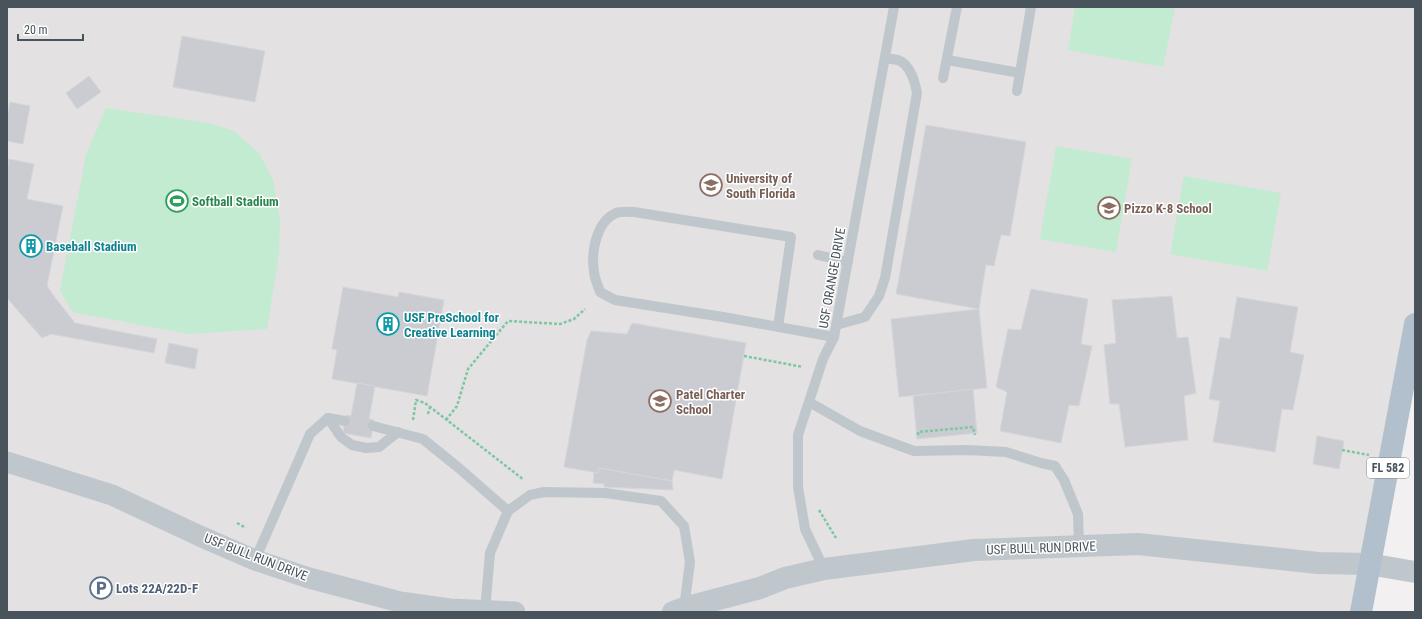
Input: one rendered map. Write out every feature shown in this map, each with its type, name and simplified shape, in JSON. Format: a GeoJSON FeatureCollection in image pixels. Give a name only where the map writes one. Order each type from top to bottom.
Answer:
{"type":"FeatureCollection","features":[{"type":"Feature","properties":{"kind":"main road","name":"FL 582"},"geometry":{"type":"LineString","coordinates":[[1361,612],[1415,324]]}},
{"type":"Feature","properties":{"kind":"street","name":"USF BULL RUN DRIVE"},"geometry":{"type":"LineString","coordinates":[[7,462],[112,495],[255,560],[400,607],[515,612]]}},
{"type":"Feature","properties":{"kind":"street","name":"USF BULL RUN DRIVE"},"geometry":{"type":"LineString","coordinates":[[678,610],[760,588],[785,578],[824,569],[974,550],[1138,544],[1318,563],[1369,564],[1415,572]]}},
{"type":"Feature","properties":{"kind":"lane","name":"USF ORANGE DRIVE"},"geometry":{"type":"LineString","coordinates":[[824,569],[805,529],[798,488],[798,435],[823,360],[834,337],[894,7]]}},
{"type":"Feature","properties":{"kind":"lane"},"geometry":{"type":"LineString","coordinates":[[943,78],[956,7]]}},
{"type":"Feature","properties":{"kind":"lane"},"geometry":{"type":"LineString","coordinates":[[1016,91],[1031,7]]}},
{"type":"Feature","properties":{"kind":"lane"},"geometry":{"type":"LineString","coordinates":[[836,325],[865,317],[879,296],[885,278],[917,93],[914,80],[908,69],[900,61],[885,58]]}},
{"type":"Feature","properties":{"kind":"lane"},"geometry":{"type":"LineString","coordinates":[[946,60],[1020,73]]}},
{"type":"Feature","properties":{"kind":"lane"},"geometry":{"type":"LineString","coordinates":[[778,327],[792,237],[634,212],[617,213],[605,221],[598,236],[593,254],[594,273],[600,292],[615,300],[834,337]]}},
{"type":"Feature","properties":{"kind":"lane"},"geometry":{"type":"LineString","coordinates":[[818,256],[848,262]]}},
{"type":"Feature","properties":{"kind":"lane"},"geometry":{"type":"LineString","coordinates":[[809,402],[860,431],[914,451],[967,450],[1006,452],[1056,466],[1064,480],[1078,514],[1079,546]]}},
{"type":"Feature","properties":{"kind":"lane"},"geometry":{"type":"LineString","coordinates":[[328,418],[340,437],[352,445],[366,448],[379,447],[398,432]]}},
{"type":"Feature","properties":{"kind":"lane"},"geometry":{"type":"LineString","coordinates":[[328,418],[345,421]]}},
{"type":"Feature","properties":{"kind":"lane"},"geometry":{"type":"LineString","coordinates":[[255,560],[310,434],[328,418]]}},
{"type":"Feature","properties":{"kind":"lane"},"geometry":{"type":"LineString","coordinates":[[373,426],[423,439],[508,511]]}},
{"type":"Feature","properties":{"kind":"lane"},"geometry":{"type":"LineString","coordinates":[[485,611],[490,553],[508,511],[530,495],[544,492],[605,493],[661,501],[684,526],[690,562],[678,610]]}},
{"type":"Feature","properties":{"kind":"path"},"geometry":{"type":"LineString","coordinates":[[446,420],[457,406],[468,369],[508,321],[560,324],[574,319],[585,309]]}},
{"type":"Feature","properties":{"kind":"path"},"geometry":{"type":"LineString","coordinates":[[744,356],[803,367]]}},
{"type":"Feature","properties":{"kind":"path"},"geometry":{"type":"LineString","coordinates":[[411,436],[416,400],[425,403],[522,480],[529,480]]}},
{"type":"Feature","properties":{"kind":"path"},"geometry":{"type":"LineString","coordinates":[[428,414],[430,407]]}},
{"type":"Feature","properties":{"kind":"path"},"geometry":{"type":"LineString","coordinates":[[414,413],[419,414]]}},
{"type":"Feature","properties":{"kind":"path"},"geometry":{"type":"LineString","coordinates":[[918,432],[973,427]]}},
{"type":"Feature","properties":{"kind":"path"},"geometry":{"type":"LineString","coordinates":[[817,505],[836,538]]}},
{"type":"Feature","properties":{"kind":"path"},"geometry":{"type":"LineString","coordinates":[[238,523],[246,528]]}},
{"type":"Feature","properties":{"kind":"shaded area","name":"University of South Florida"},"geometry":{"type":"Polygon","coordinates":[[[7,7],[1415,7],[1415,363],[1370,612],[7,612],[7,7]]]}},
{"type":"Feature","properties":{"kind":"green space"},"geometry":{"type":"Polygon","coordinates":[[[1075,7],[1175,7],[1163,67],[1068,50],[1075,7]]]}},
{"type":"Feature","properties":{"kind":"green space","name":"Softball Stadium"},"geometry":{"type":"Polygon","coordinates":[[[106,108],[209,123],[234,131],[259,153],[273,180],[280,221],[279,253],[267,329],[187,334],[73,312],[60,291],[86,155],[106,108]]]}},
{"type":"Feature","properties":{"kind":"green space"},"geometry":{"type":"Polygon","coordinates":[[[1056,146],[1132,159],[1116,252],[1040,239],[1056,146]]]}},
{"type":"Feature","properties":{"kind":"green space"},"geometry":{"type":"Polygon","coordinates":[[[1184,176],[1281,193],[1267,271],[1170,254],[1184,176]]]}},
{"type":"Feature","properties":{"kind":"building"},"geometry":{"type":"Polygon","coordinates":[[[182,36],[265,51],[255,102],[173,87],[182,36]]]}},
{"type":"Feature","properties":{"kind":"building"},"geometry":{"type":"Polygon","coordinates":[[[89,76],[101,92],[77,109],[66,93],[89,76]]]}},
{"type":"Feature","properties":{"kind":"building"},"geometry":{"type":"Polygon","coordinates":[[[10,102],[30,106],[23,144],[7,141],[7,118],[10,102]]]}},
{"type":"Feature","properties":{"kind":"building"},"geometry":{"type":"Polygon","coordinates":[[[926,125],[1026,142],[1010,236],[1001,235],[994,266],[986,265],[979,309],[896,294],[926,125]]]}},
{"type":"Feature","properties":{"kind":"building","name":"Baseball Stadium"},"geometry":{"type":"Polygon","coordinates":[[[9,159],[34,164],[27,199],[63,206],[47,286],[53,295],[75,323],[157,339],[154,353],[51,334],[42,338],[7,298],[7,170],[9,159]]]}},
{"type":"Feature","properties":{"kind":"building","name":"USF PreSchool for Creative Learning"},"geometry":{"type":"Polygon","coordinates":[[[343,287],[398,297],[399,292],[444,300],[427,396],[332,379],[337,350],[332,349],[343,287]]]}},
{"type":"Feature","properties":{"kind":"building"},"geometry":{"type":"Polygon","coordinates":[[[1031,289],[1088,299],[1081,344],[1092,346],[1079,406],[1069,405],[1061,443],[1000,431],[1007,392],[996,387],[1008,329],[1021,330],[1031,289]]]}},
{"type":"Feature","properties":{"kind":"building"},"geometry":{"type":"Polygon","coordinates":[[[1172,296],[1177,338],[1188,337],[1196,393],[1184,396],[1188,440],[1125,447],[1119,404],[1110,404],[1104,345],[1116,343],[1112,300],[1172,296]]]}},
{"type":"Feature","properties":{"kind":"building"},"geometry":{"type":"Polygon","coordinates":[[[1237,297],[1298,307],[1290,352],[1304,355],[1293,410],[1282,409],[1275,452],[1213,442],[1220,401],[1209,399],[1220,337],[1230,339],[1237,297]]]}},
{"type":"Feature","properties":{"kind":"building"},"geometry":{"type":"Polygon","coordinates":[[[979,309],[987,388],[899,397],[891,319],[979,309]]]}},
{"type":"Feature","properties":{"kind":"building"},"geometry":{"type":"Polygon","coordinates":[[[632,323],[746,343],[722,479],[674,470],[672,481],[599,468],[598,473],[564,467],[587,340],[591,331],[627,334],[632,323]]]}},
{"type":"Feature","properties":{"kind":"building"},"geometry":{"type":"Polygon","coordinates":[[[169,343],[198,349],[195,369],[165,363],[169,343]]]}},
{"type":"Feature","properties":{"kind":"building"},"geometry":{"type":"Polygon","coordinates":[[[357,383],[375,386],[369,419],[374,420],[371,438],[343,433],[346,415],[351,416],[357,383]]]}},
{"type":"Feature","properties":{"kind":"building"},"geometry":{"type":"Polygon","coordinates":[[[973,389],[977,433],[917,439],[913,396],[973,389]]]}},
{"type":"Feature","properties":{"kind":"building"},"geometry":{"type":"Polygon","coordinates":[[[1317,436],[1344,441],[1339,469],[1313,464],[1317,436]]]}},
{"type":"Feature","properties":{"kind":"building"},"geometry":{"type":"Polygon","coordinates":[[[599,468],[672,481],[673,490],[604,487],[604,484],[593,483],[594,472],[598,473],[599,468]]]}},
{"type":"Feature","properties":{"kind":"place","name":"University of South Florida"},"geometry":{"type":"Point","coordinates":[711,185]}},
{"type":"Feature","properties":{"kind":"place","name":"Softball Stadium"},"geometry":{"type":"Point","coordinates":[177,201]}},
{"type":"Feature","properties":{"kind":"place","name":"Pizzo K-8 School"},"geometry":{"type":"Point","coordinates":[1109,208]}},
{"type":"Feature","properties":{"kind":"place","name":"Baseball Stadium"},"geometry":{"type":"Point","coordinates":[31,246]}},
{"type":"Feature","properties":{"kind":"place","name":"USF PreSchool for Creative Learning"},"geometry":{"type":"Point","coordinates":[388,324]}},
{"type":"Feature","properties":{"kind":"place","name":"Patel Charter School"},"geometry":{"type":"Point","coordinates":[660,401]}},
{"type":"Feature","properties":{"kind":"place","name":"Lots 22A/22D-F"},"geometry":{"type":"Point","coordinates":[101,588]}}]}
